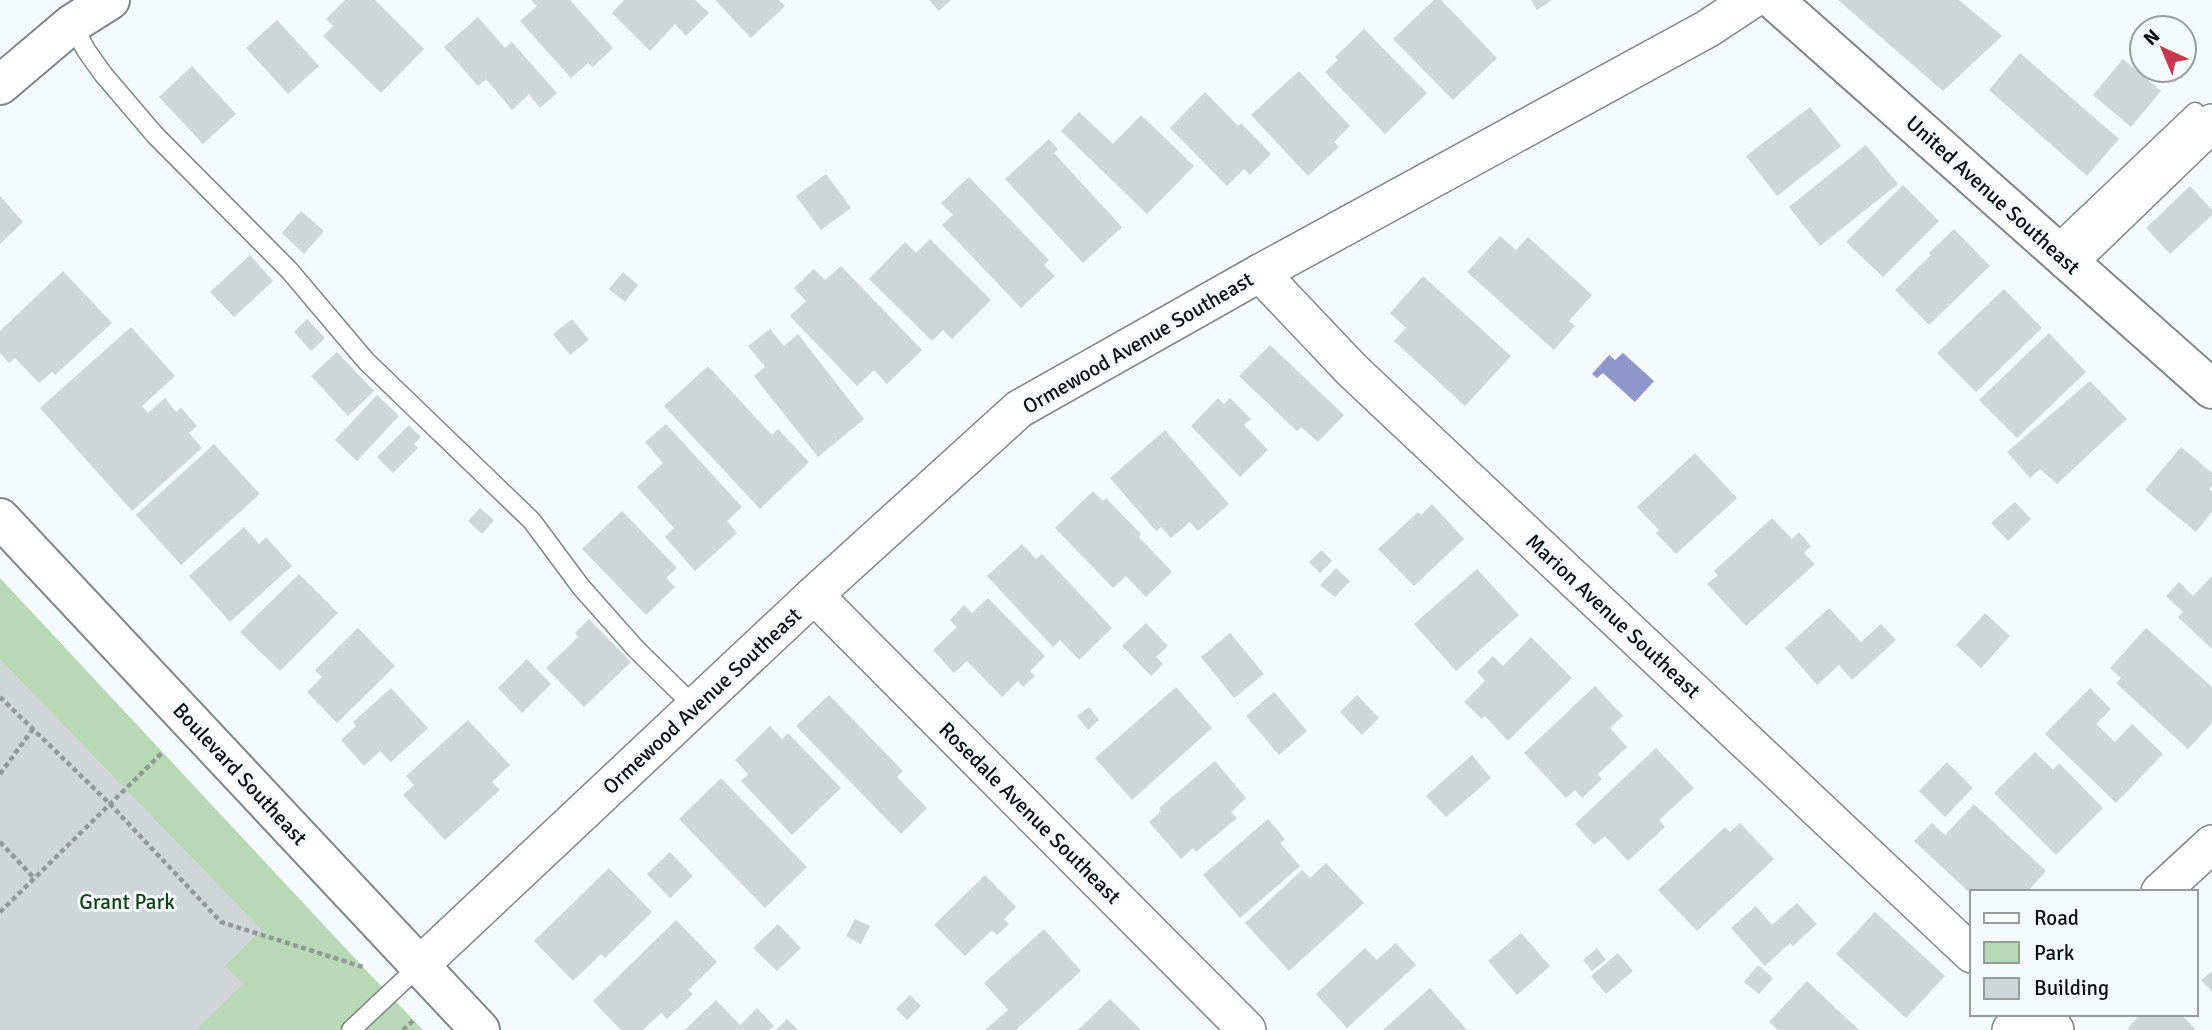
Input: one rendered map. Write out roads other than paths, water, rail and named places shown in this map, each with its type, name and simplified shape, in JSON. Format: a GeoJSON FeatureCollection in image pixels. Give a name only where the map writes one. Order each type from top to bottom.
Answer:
{"type":"FeatureCollection","features":[{"type":"Feature","properties":{"kind":"street"},"geometry":{"type":"LineString","coordinates":[[0,85],[72,24],[110,0]]}},
{"type":"Feature","properties":{"kind":"street","name":"Ormewood Avenue Southeast"},"geometry":{"type":"LineString","coordinates":[[419,966],[814,595],[1019,409],[1260,273],[1707,29],[1751,0]]}},
{"type":"Feature","properties":{"kind":"street","name":"United Avenue Southeast"},"geometry":{"type":"LineString","coordinates":[[1774,0],[2212,389]]}},
{"type":"Feature","properties":{"kind":"street"},"geometry":{"type":"LineString","coordinates":[[2060,255],[2204,118]]}},
{"type":"Feature","properties":{"kind":"street","name":"Marion Avenue Southeast"},"geometry":{"type":"LineString","coordinates":[[1260,273],[1352,370],[1970,952]]}},
{"type":"Feature","properties":{"kind":"street","name":"Boulevard Southeast"},"geometry":{"type":"LineString","coordinates":[[0,518],[480,1030]]}},
{"type":"Feature","properties":{"kind":"street","name":"Rosedale Avenue Southeast"},"geometry":{"type":"LineString","coordinates":[[814,595],[1247,1030]]}},
{"type":"Feature","properties":{"kind":"street"},"geometry":{"type":"LineString","coordinates":[[2162,890],[2212,844]]}},
{"type":"Feature","properties":{"kind":"street"},"geometry":{"type":"LineString","coordinates":[[2011,1030],[2026,1016]]}},
{"type":"Feature","properties":{"kind":"street"},"geometry":{"type":"LineString","coordinates":[[2041,1016],[2055,1030]]}},
{"type":"Feature","properties":{"kind":"lane"},"geometry":{"type":"LineString","coordinates":[[72,24],[103,74],[155,135],[289,270],[366,361],[532,521],[581,586],[626,638],[695,707]]}},
{"type":"Feature","properties":{"kind":"lane"},"geometry":{"type":"LineString","coordinates":[[351,1030],[419,966]]}},
{"type":"Feature","properties":{"kind":"water"},"geometry":{"type":"Polygon","coordinates":[[[1623,353],[1654,381],[1635,402],[1603,373],[1597,378],[1592,374],[1609,355],[1615,360],[1623,353]]]}},
{"type":"Feature","properties":{"kind":"park label","name":"Grant Park"},"geometry":{"type":"Point","coordinates":[127,902]}}]}
